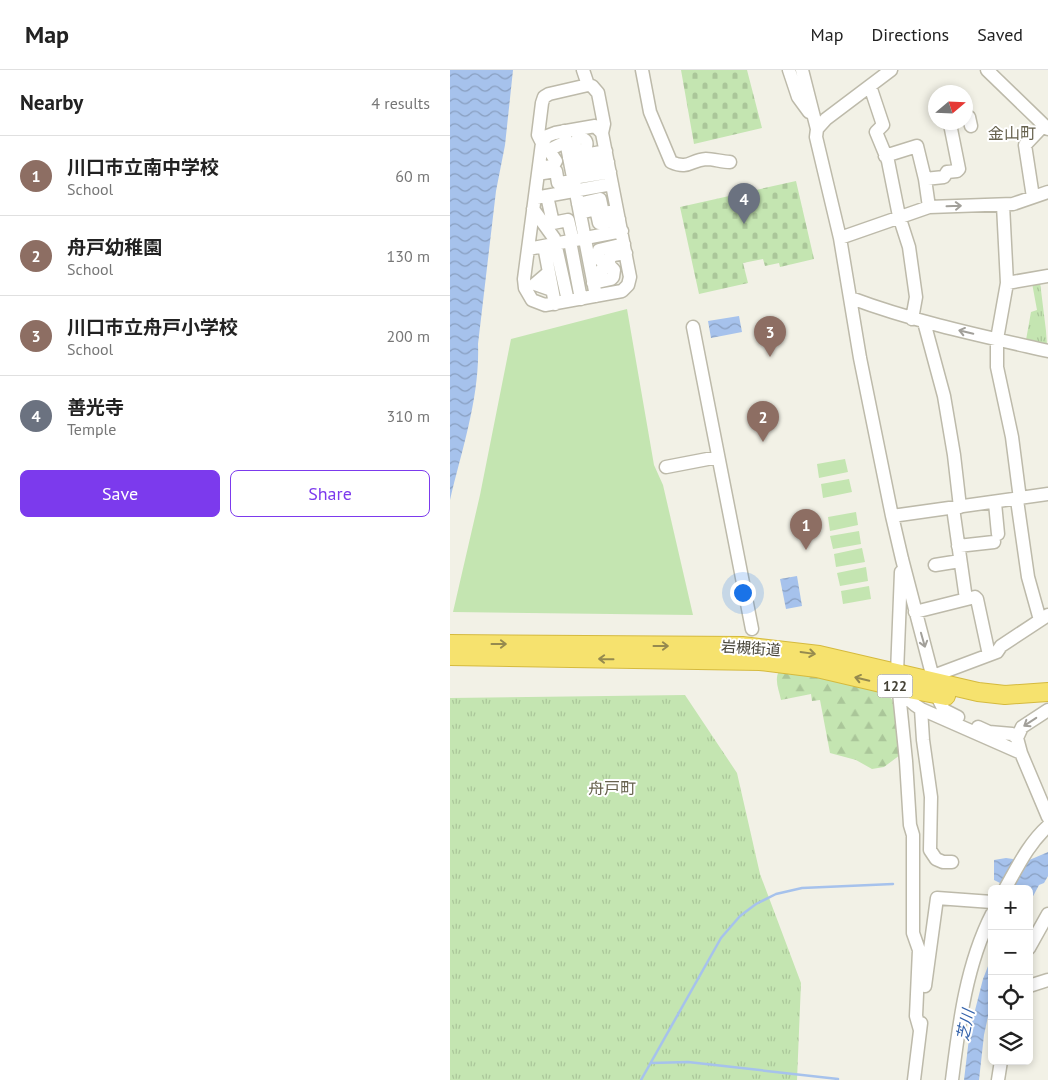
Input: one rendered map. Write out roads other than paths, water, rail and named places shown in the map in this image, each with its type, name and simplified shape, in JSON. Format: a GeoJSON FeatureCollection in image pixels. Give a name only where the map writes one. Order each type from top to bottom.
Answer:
{"type":"FeatureCollection","features":[{"type":"Feature","properties":{"kind":"highway","name":"岩槻街道"},"geometry":{"type":"LineString","coordinates":[[450,644],[742,653],[790,664],[978,692],[1005,695],[1048,692]]}},
{"type":"Feature","properties":{"kind":"highway","name":"岩槻街道"},"geometry":{"type":"LineString","coordinates":[[450,656],[742,653]]}},
{"type":"Feature","properties":{"kind":"highway","name":"岩槻街道"},"geometry":{"type":"LineString","coordinates":[[898,680],[976,703],[1004,707],[1048,704]]}},
{"type":"Feature","properties":{"kind":"street"},"geometry":{"type":"LineString","coordinates":[[584,70],[588,85]]}},
{"type":"Feature","properties":{"kind":"street"},"geometry":{"type":"LineString","coordinates":[[642,70],[650,112],[671,162],[678,165],[687,165],[705,159],[730,162]]}},
{"type":"Feature","properties":{"kind":"street"},"geometry":{"type":"LineString","coordinates":[[789,70],[798,97],[815,124]]}},
{"type":"Feature","properties":{"kind":"street"},"geometry":{"type":"LineString","coordinates":[[802,70],[815,124],[819,152],[840,238],[860,358],[892,516],[933,677],[997,652],[1001,646],[1044,617],[1028,578],[1012,437],[997,367],[997,339],[1007,283],[1002,205]]}},
{"type":"Feature","properties":{"kind":"street"},"geometry":{"type":"LineString","coordinates":[[815,124],[826,119],[891,70]]}},
{"type":"Feature","properties":{"kind":"street"},"geometry":{"type":"LineString","coordinates":[[987,70],[1046,127],[1025,144],[1034,197]]}},
{"type":"Feature","properties":{"kind":"street"},"geometry":{"type":"LineString","coordinates":[[538,170],[556,171],[558,183],[578,160],[604,124],[598,93],[592,86],[588,85],[549,94],[544,97],[538,135],[542,143]]}},
{"type":"Feature","properties":{"kind":"street"},"geometry":{"type":"LineString","coordinates":[[870,86],[883,125],[876,132],[888,162],[899,216],[909,246],[918,320],[944,396],[954,455],[958,546],[966,599]]}},
{"type":"Feature","properties":{"kind":"street"},"geometry":{"type":"LineString","coordinates":[[925,179],[944,177],[947,172],[959,169],[951,130]]}},
{"type":"Feature","properties":{"kind":"street"},"geometry":{"type":"LineString","coordinates":[[547,136],[578,160],[609,167],[630,277],[628,284],[622,291],[555,304],[545,305],[532,300],[525,288],[528,249],[539,201],[538,170],[542,143],[547,136]]}},
{"type":"Feature","properties":{"kind":"street"},"geometry":{"type":"LineString","coordinates":[[538,170],[554,164],[556,161],[552,155],[552,149],[558,145],[578,160],[609,167]]}},
{"type":"Feature","properties":{"kind":"street"},"geometry":{"type":"LineString","coordinates":[[885,156],[917,146],[929,207]]}},
{"type":"Feature","properties":{"kind":"street"},"geometry":{"type":"LineString","coordinates":[[578,160],[609,167]]}},
{"type":"Feature","properties":{"kind":"street"},"geometry":{"type":"LineString","coordinates":[[539,201],[578,160]]}},
{"type":"Feature","properties":{"kind":"street"},"geometry":{"type":"LineString","coordinates":[[578,160],[596,209],[599,223],[622,232]]}},
{"type":"Feature","properties":{"kind":"street"},"geometry":{"type":"LineString","coordinates":[[578,160],[576,240],[581,299]]}},
{"type":"Feature","properties":{"kind":"street"},"geometry":{"type":"LineString","coordinates":[[840,238],[929,207],[1013,204],[1048,192]]}},
{"type":"Feature","properties":{"kind":"street"},"geometry":{"type":"LineString","coordinates":[[539,201],[553,223],[568,220],[592,278],[596,296]]}},
{"type":"Feature","properties":{"kind":"street"},"geometry":{"type":"LineString","coordinates":[[539,201],[554,238],[550,245],[549,272],[535,284],[552,290],[555,304]]}},
{"type":"Feature","properties":{"kind":"street"},"geometry":{"type":"LineString","coordinates":[[528,249],[622,232]]}},
{"type":"Feature","properties":{"kind":"street"},"geometry":{"type":"LineString","coordinates":[[592,278],[611,279],[615,273],[609,265],[610,256],[622,232]]}},
{"type":"Feature","properties":{"kind":"street"},"geometry":{"type":"LineString","coordinates":[[550,245],[568,301]]}},
{"type":"Feature","properties":{"kind":"street"},"geometry":{"type":"LineString","coordinates":[[1007,283],[1048,276]]}},
{"type":"Feature","properties":{"kind":"street"},"geometry":{"type":"LineString","coordinates":[[851,298],[918,320],[1048,351]]}},
{"type":"Feature","properties":{"kind":"street"},"geometry":{"type":"LineString","coordinates":[[693,327],[752,629]]}},
{"type":"Feature","properties":{"kind":"street"},"geometry":{"type":"LineString","coordinates":[[666,467],[718,457]]}},
{"type":"Feature","properties":{"kind":"street"},"geometry":{"type":"LineString","coordinates":[[892,516],[1019,500],[1048,494]]}},
{"type":"Feature","properties":{"kind":"street"},"geometry":{"type":"LineString","coordinates":[[958,546],[977,550],[996,538],[995,503]]}},
{"type":"Feature","properties":{"kind":"street"},"geometry":{"type":"LineString","coordinates":[[902,560],[898,680],[910,825],[913,835],[913,933],[919,950],[916,1016],[920,1030]]}},
{"type":"Feature","properties":{"kind":"street"},"geometry":{"type":"LineString","coordinates":[[936,565],[960,561]]}},
{"type":"Feature","properties":{"kind":"street"},"geometry":{"type":"LineString","coordinates":[[915,612],[975,597],[989,655]]}},
{"type":"Feature","properties":{"kind":"street"},"geometry":{"type":"LineString","coordinates":[[898,680],[912,704],[1021,754]]}},
{"type":"Feature","properties":{"kind":"street"},"geometry":{"type":"LineString","coordinates":[[939,700],[944,710],[952,714],[989,732],[1012,734],[1016,738],[1048,818]]}},
{"type":"Feature","properties":{"kind":"street"},"geometry":{"type":"LineString","coordinates":[[921,709],[923,740],[931,797],[930,850],[936,859],[943,862],[952,862]]}},
{"type":"Feature","properties":{"kind":"street"},"geometry":{"type":"LineString","coordinates":[[1016,738],[1022,727],[1048,710]]}},
{"type":"Feature","properties":{"kind":"street"},"geometry":{"type":"LineString","coordinates":[[1007,885],[1028,848],[1048,826]]}},
{"type":"Feature","properties":{"kind":"street"},"geometry":{"type":"LineString","coordinates":[[914,1080],[937,898],[988,902]]}},
{"type":"Feature","properties":{"kind":"street"},"geometry":{"type":"LineString","coordinates":[[1033,941],[1048,914]]}},
{"type":"Feature","properties":{"kind":"street"},"geometry":{"type":"LineString","coordinates":[[952,1080],[968,981],[988,922]]}},
{"type":"Feature","properties":{"kind":"street"},"geometry":{"type":"LineString","coordinates":[[1033,985],[1048,980]]}},
{"type":"Feature","properties":{"kind":"street"},"geometry":{"type":"LineString","coordinates":[[998,1080],[1000,1065]]}},
{"type":"Feature","properties":{"kind":"water"},"geometry":{"type":"Polygon","coordinates":[[[450,70],[513,70],[505,145],[496,191],[478,344],[476,384],[469,423],[450,500],[450,70]]]}},
{"type":"Feature","properties":{"kind":"water"},"geometry":{"type":"Polygon","coordinates":[[[739,316],[742,332],[711,338],[708,321],[739,316]]]}},
{"type":"Feature","properties":{"kind":"water"},"geometry":{"type":"Polygon","coordinates":[[[797,576],[802,606],[786,609],[780,579],[797,576]]]}},
{"type":"Feature","properties":{"kind":"water"},"geometry":{"type":"Polygon","coordinates":[[[1048,852],[1048,876],[1044,883],[1039,885],[1033,896],[1033,885],[1002,885],[994,880],[994,860],[1006,858],[1027,861],[1048,852]]]}},
{"type":"Feature","properties":{"kind":"water"},"geometry":{"type":"Polygon","coordinates":[[[988,966],[988,1016],[979,1080],[964,1080],[970,1030],[988,966]]]}},
{"type":"Feature","properties":{"kind":"waterway"},"geometry":{"type":"LineString","coordinates":[[641,1080],[721,938],[740,916],[756,904],[776,894],[802,888],[893,884]]}},
{"type":"Feature","properties":{"kind":"waterway"},"geometry":{"type":"LineString","coordinates":[[652,1063],[688,1062],[838,1079]]}},
{"type":"Feature","properties":{"kind":"place","name":"善光寺"},"geometry":{"type":"Point","coordinates":[744,224]}},
{"type":"Feature","properties":{"kind":"place","name":"川口市立舟戸小学校"},"geometry":{"type":"Point","coordinates":[770,357]}},
{"type":"Feature","properties":{"kind":"place","name":"舟戸幼稚園"},"geometry":{"type":"Point","coordinates":[763,442]}},
{"type":"Feature","properties":{"kind":"place","name":"川口市立南中学校"},"geometry":{"type":"Point","coordinates":[806,550]}},
{"type":"Feature","properties":{"kind":"district","name":"金山町"},"geometry":{"type":"Point","coordinates":[1012,133]}},
{"type":"Feature","properties":{"kind":"district","name":"舟戸町"},"geometry":{"type":"Point","coordinates":[612,788]}},
{"type":"Feature","properties":{"kind":"water label","name":"芝川"},"geometry":{"type":"Point","coordinates":[965,1025]}}]}
